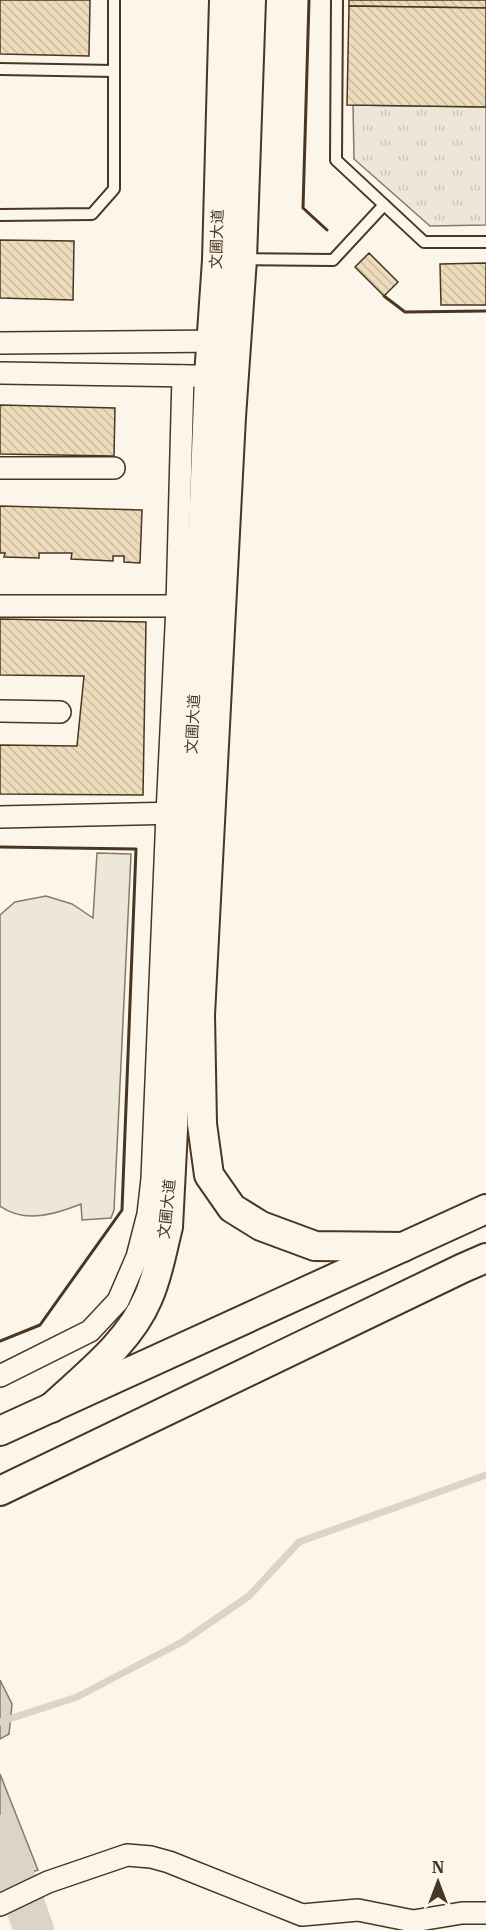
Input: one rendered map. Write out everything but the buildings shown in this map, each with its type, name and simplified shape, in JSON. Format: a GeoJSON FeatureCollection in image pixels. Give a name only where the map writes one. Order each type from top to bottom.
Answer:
{"type":"FeatureCollection","features":[{"type":"Feature","properties":{"kind":"main road","name":"文圃大道"},"geometry":{"type":"LineString","coordinates":[[224,0],[217,260],[224,341]]}},
{"type":"Feature","properties":{"kind":"main road","name":"文圃大道"},"geometry":{"type":"LineString","coordinates":[[51,1408],[133,1328],[149,1297],[168,1227],[188,812],[188,606],[209,376],[224,341],[242,259],[251,0]]}},
{"type":"Feature","properties":{"kind":"main road","name":"文圃大道"},"geometry":{"type":"LineString","coordinates":[[209,376],[231,417],[188,812],[200,1015],[202,1124],[209,1175],[232,1208],[261,1226],[315,1246],[403,1247]]}},
{"type":"Feature","properties":{"kind":"main road"},"geometry":{"type":"LineString","coordinates":[[0,1431],[486,1209]]}},
{"type":"Feature","properties":{"kind":"main road"},"geometry":{"type":"LineString","coordinates":[[0,1491],[486,1258]]}},
{"type":"Feature","properties":{"kind":"street"},"geometry":{"type":"LineString","coordinates":[[0,343],[224,341]]}},
{"type":"Feature","properties":{"kind":"street"},"geometry":{"type":"LineString","coordinates":[[0,374],[209,376]]}},
{"type":"Feature","properties":{"kind":"street"},"geometry":{"type":"LineString","coordinates":[[0,468],[114,468]]}},
{"type":"Feature","properties":{"kind":"street"},"geometry":{"type":"LineString","coordinates":[[0,606],[188,606]]}},
{"type":"Feature","properties":{"kind":"street"},"geometry":{"type":"LineString","coordinates":[[0,711],[60,712]]}},
{"type":"Feature","properties":{"kind":"street"},"geometry":{"type":"LineString","coordinates":[[0,817],[188,812],[148,1214],[137,1257],[118,1301],[90,1331],[0,1376]]}},
{"type":"Feature","properties":{"kind":"street"},"geometry":{"type":"LineString","coordinates":[[0,1905],[48,1882],[127,1856],[151,1857],[169,1862],[302,1915],[358,1910],[413,1921],[462,1913],[486,1913]]}},
{"type":"Feature","properties":{"kind":"lane"},"geometry":{"type":"LineString","coordinates":[[0,215],[92,214],[114,189],[114,0]]}},
{"type":"Feature","properties":{"kind":"lane"},"geometry":{"type":"LineString","coordinates":[[337,0],[336,160],[424,242],[486,242]]}},
{"type":"Feature","properties":{"kind":"lane"},"geometry":{"type":"LineString","coordinates":[[0,69],[114,70]]}},
{"type":"Feature","properties":{"kind":"lane"},"geometry":{"type":"LineString","coordinates":[[242,259],[333,260],[384,206]]}},
{"type":"Feature","properties":{"kind":"green space"},"geometry":{"type":"Polygon","coordinates":[[[353,105],[486,107],[486,225],[430,226],[354,159],[353,105]]]}},
{"type":"Feature","properties":{"kind":"green space"},"geometry":{"type":"Polygon","coordinates":[[[97,853],[131,854],[114,1210],[111,1218],[82,1220],[81,1204],[40,1216],[20,1215],[0,1206],[0,915],[15,902],[46,896],[72,904],[93,918],[97,853]]]}},
{"type":"Feature","properties":{"kind":"shaded area"},"geometry":{"type":"Polygon","coordinates":[[[0,1680],[12,1704],[9,1734],[0,1739],[0,1680]]]}},
{"type":"Feature","properties":{"kind":"shaded area"},"geometry":{"type":"Polygon","coordinates":[[[0,1774],[38,1870],[2,1882],[0,1879],[0,1774]]]}},
{"type":"Feature","properties":{"kind":"waterway"},"geometry":{"type":"LineString","coordinates":[[0,1722],[77,1697],[182,1642],[249,1596],[299,1542],[486,1475]]}},
{"type":"Feature","properties":{"kind":"waterway"},"geometry":{"type":"LineString","coordinates":[[0,1835],[34,1930]]}},
{"type":"Feature","properties":{"kind":"wall"},"geometry":{"type":"LineString","coordinates":[[309,0],[303,208],[327,230]]}},
{"type":"Feature","properties":{"kind":"wall"},"geometry":{"type":"LineString","coordinates":[[384,296],[405,312],[486,311]]}},
{"type":"Feature","properties":{"kind":"wall"},"geometry":{"type":"LineString","coordinates":[[0,847],[136,849],[122,1210],[40,1325],[0,1341]]}}]}
